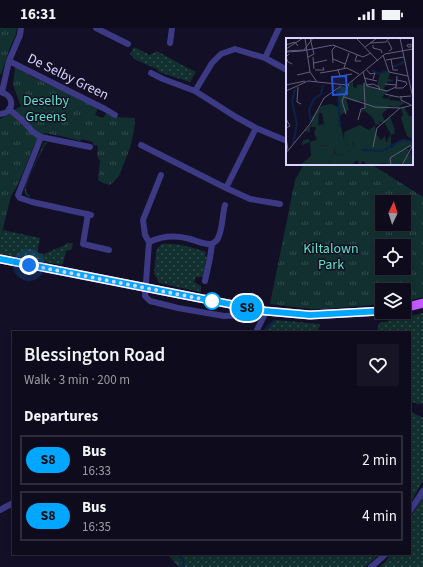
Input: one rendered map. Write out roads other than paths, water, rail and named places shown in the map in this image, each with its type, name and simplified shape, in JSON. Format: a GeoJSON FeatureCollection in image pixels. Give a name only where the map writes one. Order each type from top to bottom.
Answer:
{"type":"FeatureCollection","features":[{"type":"Feature","properties":{"kind":"main road"},"geometry":{"type":"LineString","coordinates":[[0,259],[265,311],[310,315],[375,311]]}},
{"type":"Feature","properties":{"kind":"main road"},"geometry":{"type":"LineString","coordinates":[[411,306],[423,303]]}},
{"type":"Feature","properties":{"kind":"street"},"geometry":{"type":"LineString","coordinates":[[0,114],[4,114],[9,109],[11,102],[8,96],[1,92],[9,61],[20,35],[21,28]]}},
{"type":"Feature","properties":{"kind":"street"},"geometry":{"type":"LineString","coordinates":[[96,28],[128,44]]}},
{"type":"Feature","properties":{"kind":"street"},"geometry":{"type":"LineString","coordinates":[[170,43],[172,28]]}},
{"type":"Feature","properties":{"kind":"street"},"geometry":{"type":"LineString","coordinates":[[265,58],[279,28]]}},
{"type":"Feature","properties":{"kind":"street"},"geometry":{"type":"LineString","coordinates":[[195,91],[212,63],[221,54],[235,49],[265,58],[286,69]]}},
{"type":"Feature","properties":{"kind":"street","name":"De Selby Green"},"geometry":{"type":"LineString","coordinates":[[9,61],[115,115]]}},
{"type":"Feature","properties":{"kind":"street"},"geometry":{"type":"LineString","coordinates":[[151,73],[195,91],[256,128],[286,141]]}},
{"type":"Feature","properties":{"kind":"street"},"geometry":{"type":"LineString","coordinates":[[9,109],[33,132],[41,137],[90,147]]}},
{"type":"Feature","properties":{"kind":"street"},"geometry":{"type":"LineString","coordinates":[[226,188],[256,128]]}},
{"type":"Feature","properties":{"kind":"street"},"geometry":{"type":"LineString","coordinates":[[41,137],[18,195],[21,199],[90,215],[83,244],[109,250]]}},
{"type":"Feature","properties":{"kind":"street"},"geometry":{"type":"LineString","coordinates":[[141,145],[250,199],[280,204]]}},
{"type":"Feature","properties":{"kind":"street"},"geometry":{"type":"LineString","coordinates":[[162,175],[143,220],[145,235],[149,242],[145,296],[150,301],[178,308],[224,316],[242,315],[246,312],[247,308]]}},
{"type":"Feature","properties":{"kind":"street"},"geometry":{"type":"LineString","coordinates":[[149,242],[156,238],[183,237],[205,244],[212,244],[217,240],[225,205]]}},
{"type":"Feature","properties":{"kind":"street"},"geometry":{"type":"LineString","coordinates":[[205,281],[212,244]]}},
{"type":"Feature","properties":{"kind":"street"},"geometry":{"type":"LineString","coordinates":[[256,331],[265,311]]}},
{"type":"Feature","properties":{"kind":"street"},"geometry":{"type":"LineString","coordinates":[[411,509],[423,491]]}},
{"type":"Feature","properties":{"kind":"street"},"geometry":{"type":"LineString","coordinates":[[0,510],[12,504]]}},
{"type":"Feature","properties":{"kind":"street"},"geometry":{"type":"LineString","coordinates":[[371,567],[385,555]]}},
{"type":"Feature","properties":{"kind":"waterway"},"geometry":{"type":"LineString","coordinates":[[263,331],[275,320]]}},
{"type":"Feature","properties":{"kind":"waterway"},"geometry":{"type":"LineString","coordinates":[[180,555],[183,560],[184,567]]}},
{"type":"Feature","properties":{"kind":"park label","name":"Deselby Greens"},"geometry":{"type":"Point","coordinates":[46,110]}},
{"type":"Feature","properties":{"kind":"park label","name":"Kiltalown Park"},"geometry":{"type":"Point","coordinates":[331,258]}}]}
